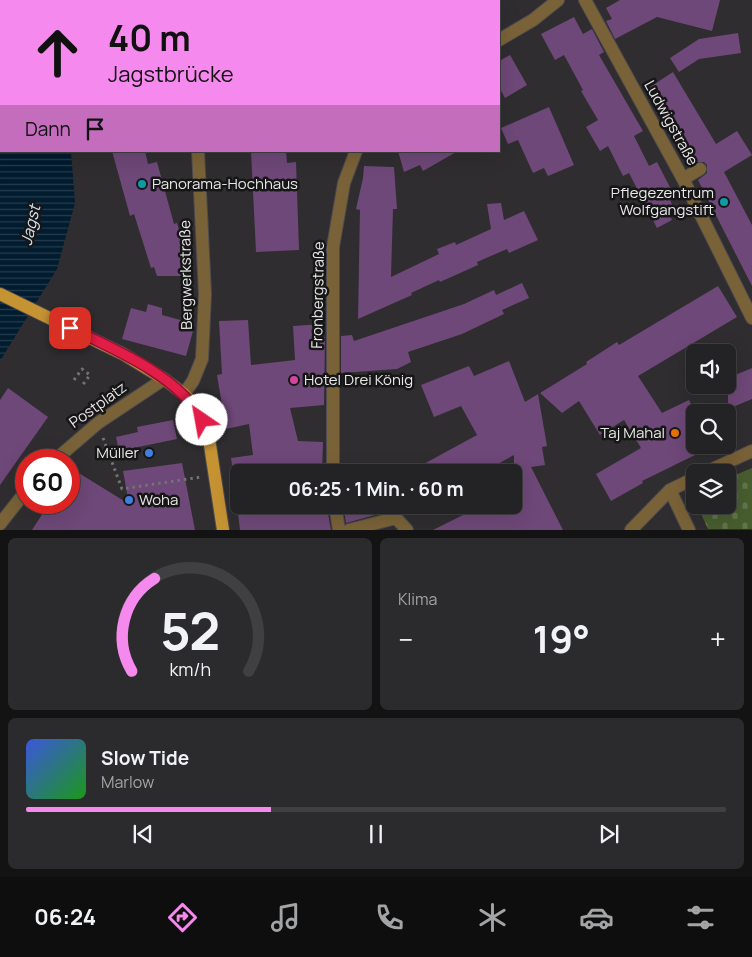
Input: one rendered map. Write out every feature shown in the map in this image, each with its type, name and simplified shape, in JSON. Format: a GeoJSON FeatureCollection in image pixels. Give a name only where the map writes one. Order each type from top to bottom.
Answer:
{"type":"FeatureCollection","features":[{"type":"Feature","properties":{"kind":"main road"},"geometry":{"type":"LineString","coordinates":[[0,294],[124,354],[184,394],[196,407],[208,432],[223,530]]}},
{"type":"Feature","properties":{"kind":"street"},"geometry":{"type":"LineString","coordinates":[[500,39],[533,20],[558,0]]}},
{"type":"Feature","properties":{"kind":"street","name":"Ludwigstraße"},"geometry":{"type":"LineString","coordinates":[[585,0],[683,179],[752,318]]}},
{"type":"Feature","properties":{"kind":"street","name":"Bergwerkstraße"},"geometry":{"type":"LineString","coordinates":[[184,394],[193,381],[202,359],[204,294],[198,152]]}},
{"type":"Feature","properties":{"kind":"street","name":"Fronbergstraße"},"geometry":{"type":"LineString","coordinates":[[333,464],[333,247],[344,183],[356,152]]}},
{"type":"Feature","properties":{"kind":"street"},"geometry":{"type":"LineString","coordinates":[[683,179],[700,169]]}},
{"type":"Feature","properties":{"kind":"street","name":"Postplatz"},"geometry":{"type":"LineString","coordinates":[[68,449],[98,423],[164,379]]}},
{"type":"Feature","properties":{"kind":"street"},"geometry":{"type":"LineString","coordinates":[[724,464],[752,451]]}},
{"type":"Feature","properties":{"kind":"street"},"geometry":{"type":"LineString","coordinates":[[630,530],[670,490],[686,482]]}},
{"type":"Feature","properties":{"kind":"street"},"geometry":{"type":"LineString","coordinates":[[670,490],[689,530]]}},
{"type":"Feature","properties":{"kind":"street"},"geometry":{"type":"LineString","coordinates":[[0,524],[15,505]]}},
{"type":"Feature","properties":{"kind":"street"},"geometry":{"type":"LineString","coordinates":[[336,514],[339,530]]}},
{"type":"Feature","properties":{"kind":"street"},"geometry":{"type":"LineString","coordinates":[[349,530],[396,518],[407,530]]}},
{"type":"Feature","properties":{"kind":"path"},"geometry":{"type":"LineString","coordinates":[[74,380],[82,369],[90,375],[82,386]]}},
{"type":"Feature","properties":{"kind":"path"},"geometry":{"type":"LineString","coordinates":[[98,423],[122,489],[214,475]]}},
{"type":"Feature","properties":{"kind":"green space"},"geometry":{"type":"Polygon","coordinates":[[[752,468],[752,529],[708,529],[701,514],[736,514],[736,475],[752,468]]]}},
{"type":"Feature","properties":{"kind":"water","name":"Jagst"},"geometry":{"type":"Polygon","coordinates":[[[0,152],[71,152],[75,203],[57,269],[0,361],[0,152]]]}},
{"type":"Feature","properties":{"kind":"building"},"geometry":{"type":"Polygon","coordinates":[[[620,0],[720,0],[712,31],[657,17],[615,39],[606,21],[612,19],[606,8],[620,0]]]}},
{"type":"Feature","properties":{"kind":"building"},"geometry":{"type":"Polygon","coordinates":[[[574,17],[583,34],[592,29],[604,52],[599,55],[643,131],[634,136],[649,166],[657,162],[675,197],[670,200],[674,209],[668,212],[672,220],[657,228],[629,173],[623,176],[608,146],[600,151],[586,127],[598,120],[581,91],[583,90],[564,55],[555,60],[541,34],[574,17]]]}},
{"type":"Feature","properties":{"kind":"building"},"geometry":{"type":"Polygon","coordinates":[[[738,33],[741,53],[699,59],[679,72],[670,58],[699,39],[738,33]]]}},
{"type":"Feature","properties":{"kind":"building"},"geometry":{"type":"Polygon","coordinates":[[[510,55],[527,85],[505,98],[500,89],[500,60],[510,55]]]}},
{"type":"Feature","properties":{"kind":"building","name":"Pflegezentrum Wolfgangstift"},"geometry":{"type":"Polygon","coordinates":[[[673,72],[716,144],[737,131],[752,155],[724,172],[752,225],[752,286],[698,180],[707,173],[707,165],[704,162],[696,162],[650,87],[673,72]]]}},
{"type":"Feature","properties":{"kind":"building"},"geometry":{"type":"Polygon","coordinates":[[[549,107],[574,165],[548,176],[544,168],[533,173],[518,140],[508,144],[501,128],[549,107]]]}},
{"type":"Feature","properties":{"kind":"building"},"geometry":{"type":"Polygon","coordinates":[[[112,152],[145,152],[148,164],[157,162],[174,224],[177,223],[187,256],[183,257],[183,276],[157,276],[154,267],[151,268],[134,214],[130,216],[112,152]]]}},
{"type":"Feature","properties":{"kind":"building"},"geometry":{"type":"Polygon","coordinates":[[[251,152],[286,152],[287,163],[296,162],[299,250],[256,252],[251,152]]]}},
{"type":"Feature","properties":{"kind":"building"},"geometry":{"type":"Polygon","coordinates":[[[398,152],[456,152],[423,171],[420,165],[404,172],[398,152]]]}},
{"type":"Feature","properties":{"kind":"building"},"geometry":{"type":"Polygon","coordinates":[[[364,166],[394,167],[397,209],[393,209],[391,277],[439,254],[437,249],[455,242],[456,245],[491,229],[487,204],[501,203],[504,220],[524,211],[538,240],[509,253],[507,249],[477,262],[478,265],[440,282],[439,280],[411,293],[412,295],[358,319],[360,210],[356,209],[364,166]]]}},
{"type":"Feature","properties":{"kind":"building"},"geometry":{"type":"Polygon","coordinates":[[[522,283],[529,298],[502,310],[504,314],[462,334],[408,352],[411,362],[397,369],[341,373],[341,336],[352,335],[354,341],[464,304],[494,290],[496,295],[522,283]]]}},
{"type":"Feature","properties":{"kind":"building"},"geometry":{"type":"Polygon","coordinates":[[[718,286],[737,317],[692,344],[686,344],[686,347],[638,376],[662,413],[689,400],[691,404],[686,404],[686,454],[695,455],[642,481],[643,483],[611,501],[596,474],[641,448],[624,420],[600,435],[579,401],[562,413],[540,393],[587,364],[586,362],[617,342],[619,345],[718,286]]]}},
{"type":"Feature","properties":{"kind":"building"},"geometry":{"type":"Polygon","coordinates":[[[148,304],[162,308],[162,315],[195,324],[186,356],[122,339],[131,308],[146,312],[148,304]]]}},
{"type":"Feature","properties":{"kind":"building","name":"Hotel Drei König"},"geometry":{"type":"Polygon","coordinates":[[[248,320],[251,365],[295,360],[293,326],[323,324],[323,337],[325,337],[324,405],[290,408],[298,441],[323,442],[322,464],[232,464],[231,458],[253,455],[249,424],[226,429],[217,375],[222,374],[219,321],[248,320]]]}},
{"type":"Feature","properties":{"kind":"building"},"geometry":{"type":"Polygon","coordinates":[[[509,361],[525,402],[538,394],[547,446],[542,447],[545,465],[531,467],[563,530],[433,530],[465,514],[522,514],[522,464],[514,464],[514,455],[498,464],[424,464],[477,435],[461,406],[434,417],[421,385],[469,366],[474,376],[509,361]]]}},
{"type":"Feature","properties":{"kind":"building"},"geometry":{"type":"Polygon","coordinates":[[[752,368],[752,399],[736,406],[736,404],[728,404],[728,394],[736,394],[736,375],[752,368]]]}},
{"type":"Feature","properties":{"kind":"building"},"geometry":{"type":"Polygon","coordinates":[[[8,388],[48,417],[25,449],[15,449],[15,464],[0,485],[0,400],[8,388]]]}},
{"type":"Feature","properties":{"kind":"building"},"geometry":{"type":"Polygon","coordinates":[[[173,420],[177,439],[119,451],[116,437],[138,432],[137,427],[173,420]]]}},
{"type":"Feature","properties":{"kind":"building","name":"Woha"},"geometry":{"type":"Polygon","coordinates":[[[182,463],[195,530],[32,530],[42,514],[80,514],[80,474],[129,504],[123,471],[182,463]]]}},
{"type":"Feature","properties":{"kind":"building"},"geometry":{"type":"Polygon","coordinates":[[[238,514],[328,514],[331,530],[240,530],[238,514]]]}},
{"type":"Feature","properties":{"kind":"building"},"geometry":{"type":"Polygon","coordinates":[[[344,514],[379,514],[346,523],[344,514]]]}},
{"type":"Feature","properties":{"kind":"place","name":"Panorama-Hochhaus"},"geometry":{"type":"Point","coordinates":[142,184]}},
{"type":"Feature","properties":{"kind":"place","name":"Pflegezentrum Wolfgangstift"},"geometry":{"type":"Point","coordinates":[724,202]}},
{"type":"Feature","properties":{"kind":"place","name":"Hotel Drei König"},"geometry":{"type":"Point","coordinates":[294,380]}},
{"type":"Feature","properties":{"kind":"place","name":"Taj Mahal"},"geometry":{"type":"Point","coordinates":[675,433]}},
{"type":"Feature","properties":{"kind":"place","name":"Müller"},"geometry":{"type":"Point","coordinates":[149,453]}},
{"type":"Feature","properties":{"kind":"place","name":"Woha"},"geometry":{"type":"Point","coordinates":[129,500]}},
{"type":"Feature","properties":{"kind":"route"},"geometry":{"type":"LineString","coordinates":[[70,328],[124,354],[164,379],[184,394],[196,407],[202,420]]}}]}
